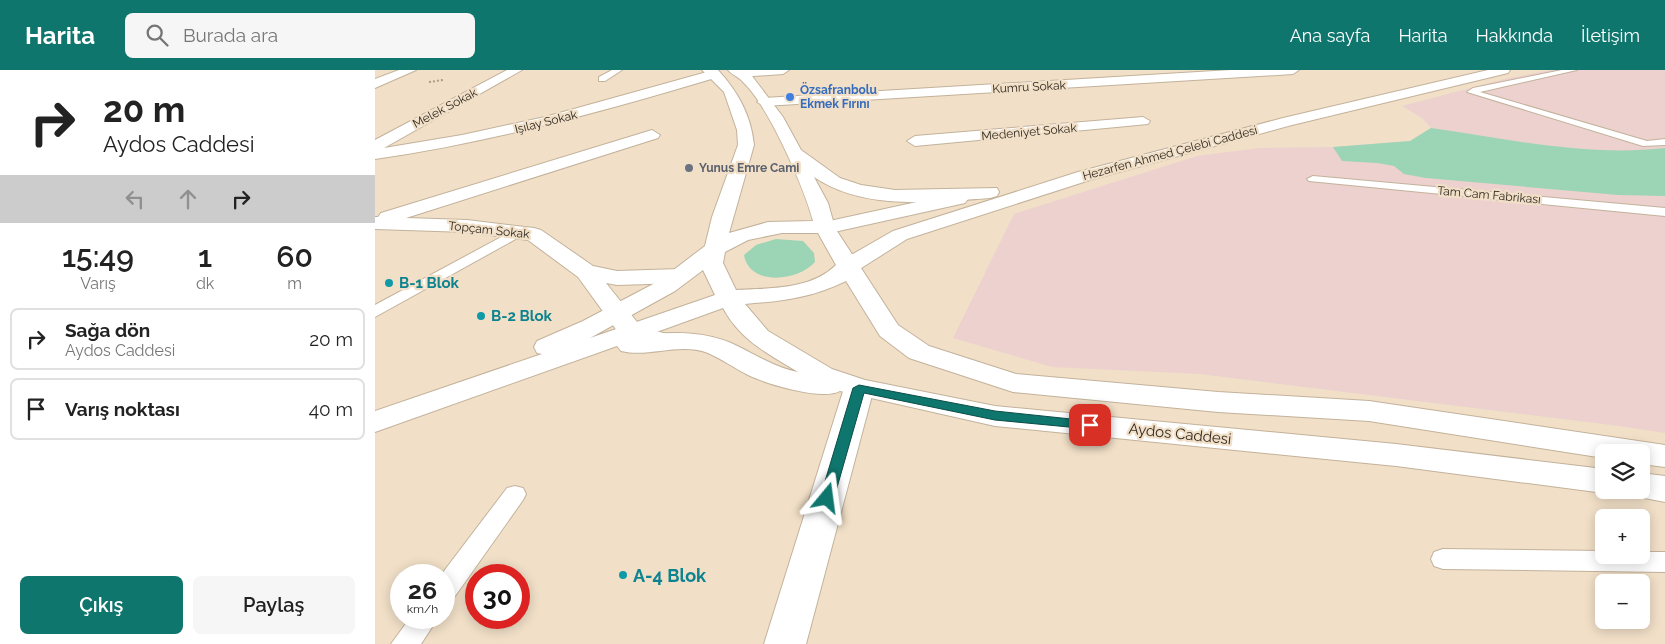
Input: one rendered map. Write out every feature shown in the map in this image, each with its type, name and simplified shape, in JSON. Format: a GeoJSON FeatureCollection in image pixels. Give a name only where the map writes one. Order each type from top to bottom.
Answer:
{"type":"FeatureCollection","features":[{"type":"Feature","properties":{"kind":"street"},"geometry":{"type":"LineString","coordinates":[[375,84],[410,70]]}},
{"type":"Feature","properties":{"kind":"street","name":"Melek Sokak"},"geometry":{"type":"LineString","coordinates":[[375,146],[516,70]]}},
{"type":"Feature","properties":{"kind":"street"},"geometry":{"type":"LineString","coordinates":[[737,72],[783,70]]}},
{"type":"Feature","properties":{"kind":"street","name":"Kumru Sokak"},"geometry":{"type":"LineString","coordinates":[[764,102],[1293,70]]}},
{"type":"Feature","properties":{"kind":"street","name":"Hezarfen Ahmed Çelebi Caddesi"},"geometry":{"type":"LineString","coordinates":[[375,420],[553,345],[668,285],[716,248],[734,238],[756,230],[797,226],[825,228],[990,192],[1172,142],[1471,70]]}},
{"type":"Feature","properties":{"kind":"street","name":"Hezarfen Ahmed Çelebi Caddesi"},"geometry":{"type":"LineString","coordinates":[[575,353],[729,298],[793,293],[819,285],[839,275],[847,267],[900,235],[1084,176],[1288,121],[1505,70]]}},
{"type":"Feature","properties":{"kind":"street"},"geometry":{"type":"LineString","coordinates":[[711,72],[730,91],[745,130],[746,145],[722,218],[716,248]]}},
{"type":"Feature","properties":{"kind":"street","name":"Işılay Sokak"},"geometry":{"type":"LineString","coordinates":[[375,154],[437,146],[579,114],[711,72]]}},
{"type":"Feature","properties":{"kind":"street"},"geometry":{"type":"LineString","coordinates":[[737,72],[753,86],[776,118],[790,150],[818,203],[825,228],[847,267],[889,330],[919,352],[1013,383],[1209,402],[1369,411],[1665,456]]}},
{"type":"Feature","properties":{"kind":"street"},"geometry":{"type":"LineString","coordinates":[[1111,82],[1122,95]]}},
{"type":"Feature","properties":{"kind":"street"},"geometry":{"type":"LineString","coordinates":[[517,129],[562,102]]}},
{"type":"Feature","properties":{"kind":"street","name":"Medeniyet Sokak"},"geometry":{"type":"LineString","coordinates":[[915,141],[1143,121],[1133,108]]}},
{"type":"Feature","properties":{"kind":"street"},"geometry":{"type":"LineString","coordinates":[[375,222],[652,135]]}},
{"type":"Feature","properties":{"kind":"street"},"geometry":{"type":"LineString","coordinates":[[790,150],[839,184],[865,191],[937,196],[990,192]]}},
{"type":"Feature","properties":{"kind":"street","name":"Topçam Sokak"},"geometry":{"type":"LineString","coordinates":[[375,222],[467,226],[534,234],[586,272],[617,278],[681,276]]}},
{"type":"Feature","properties":{"kind":"street","name":"Aydos Caddesi"},"geometry":{"type":"LineString","coordinates":[[716,248],[712,263],[741,318],[759,337],[822,375],[859,388],[995,416],[1396,455],[1595,480]]}},
{"type":"Feature","properties":{"kind":"street"},"geometry":{"type":"LineString","coordinates":[[586,272],[615,313],[632,332],[658,340]]}},
{"type":"Feature","properties":{"kind":"street"},"geometry":{"type":"LineString","coordinates":[[375,420],[575,353],[658,340],[684,341],[711,346],[761,370],[810,384],[859,388],[785,644]]}},
{"type":"Feature","properties":{"kind":"street"},"geometry":{"type":"LineString","coordinates":[[1650,487],[1665,488]]}},
{"type":"Feature","properties":{"kind":"lane"},"geometry":{"type":"LineString","coordinates":[[602,79],[618,70]]}},
{"type":"Feature","properties":{"kind":"lane"},"geometry":{"type":"LineString","coordinates":[[1573,70],[1471,92],[1647,144],[1665,142]]}},
{"type":"Feature","properties":{"kind":"lane","name":"Tam Cam Fabrikası"},"geometry":{"type":"LineString","coordinates":[[1313,179],[1665,212]]}},
{"type":"Feature","properties":{"kind":"lane"},"geometry":{"type":"LineString","coordinates":[[375,312],[519,232]]}},
{"type":"Feature","properties":{"kind":"lane"},"geometry":{"type":"LineString","coordinates":[[455,576],[515,494]]}},
{"type":"Feature","properties":{"kind":"lane"},"geometry":{"type":"LineString","coordinates":[[1443,559],[1665,562]]}},
{"type":"Feature","properties":{"kind":"lane"},"geometry":{"type":"LineString","coordinates":[[405,644],[417,629]]}},
{"type":"Feature","properties":{"kind":"shaded area"},"geometry":{"type":"Polygon","coordinates":[[[1551,70],[1665,70],[1665,433],[1200,374],[1052,367],[953,338],[1014,214],[1197,156],[1260,148],[1333,147],[1410,141],[1431,128],[1422,118],[1402,106],[1505,79],[1551,70]]]}},
{"type":"Feature","properties":{"kind":"green space"},"geometry":{"type":"Polygon","coordinates":[[[1431,128],[1577,149],[1636,150],[1665,148],[1665,196],[1618,195],[1426,178],[1404,174],[1394,166],[1342,161],[1333,147],[1410,141],[1431,128]]]}},
{"type":"Feature","properties":{"kind":"green space"},"geometry":{"type":"Polygon","coordinates":[[[776,239],[803,241],[814,253],[815,262],[807,269],[786,277],[775,278],[755,272],[748,265],[744,255],[756,245],[776,239]]]}},
{"type":"Feature","properties":{"kind":"place","name":"Özsafranbolu Ekmek Fırını"},"geometry":{"type":"Point","coordinates":[790,97]}},
{"type":"Feature","properties":{"kind":"place","name":"Yunus Emre Cami"},"geometry":{"type":"Point","coordinates":[689,168]}},
{"type":"Feature","properties":{"kind":"place","name":"B-1 Blok"},"geometry":{"type":"Point","coordinates":[389,283]}},
{"type":"Feature","properties":{"kind":"place","name":"B-2 Blok"},"geometry":{"type":"Point","coordinates":[481,316]}},
{"type":"Feature","properties":{"kind":"place","name":"A-4 Blok"},"geometry":{"type":"Point","coordinates":[623,575]}},
{"type":"Feature","properties":{"kind":"route"},"geometry":{"type":"LineString","coordinates":[[827,498],[859,388],[995,416],[1090,425]]}}]}
